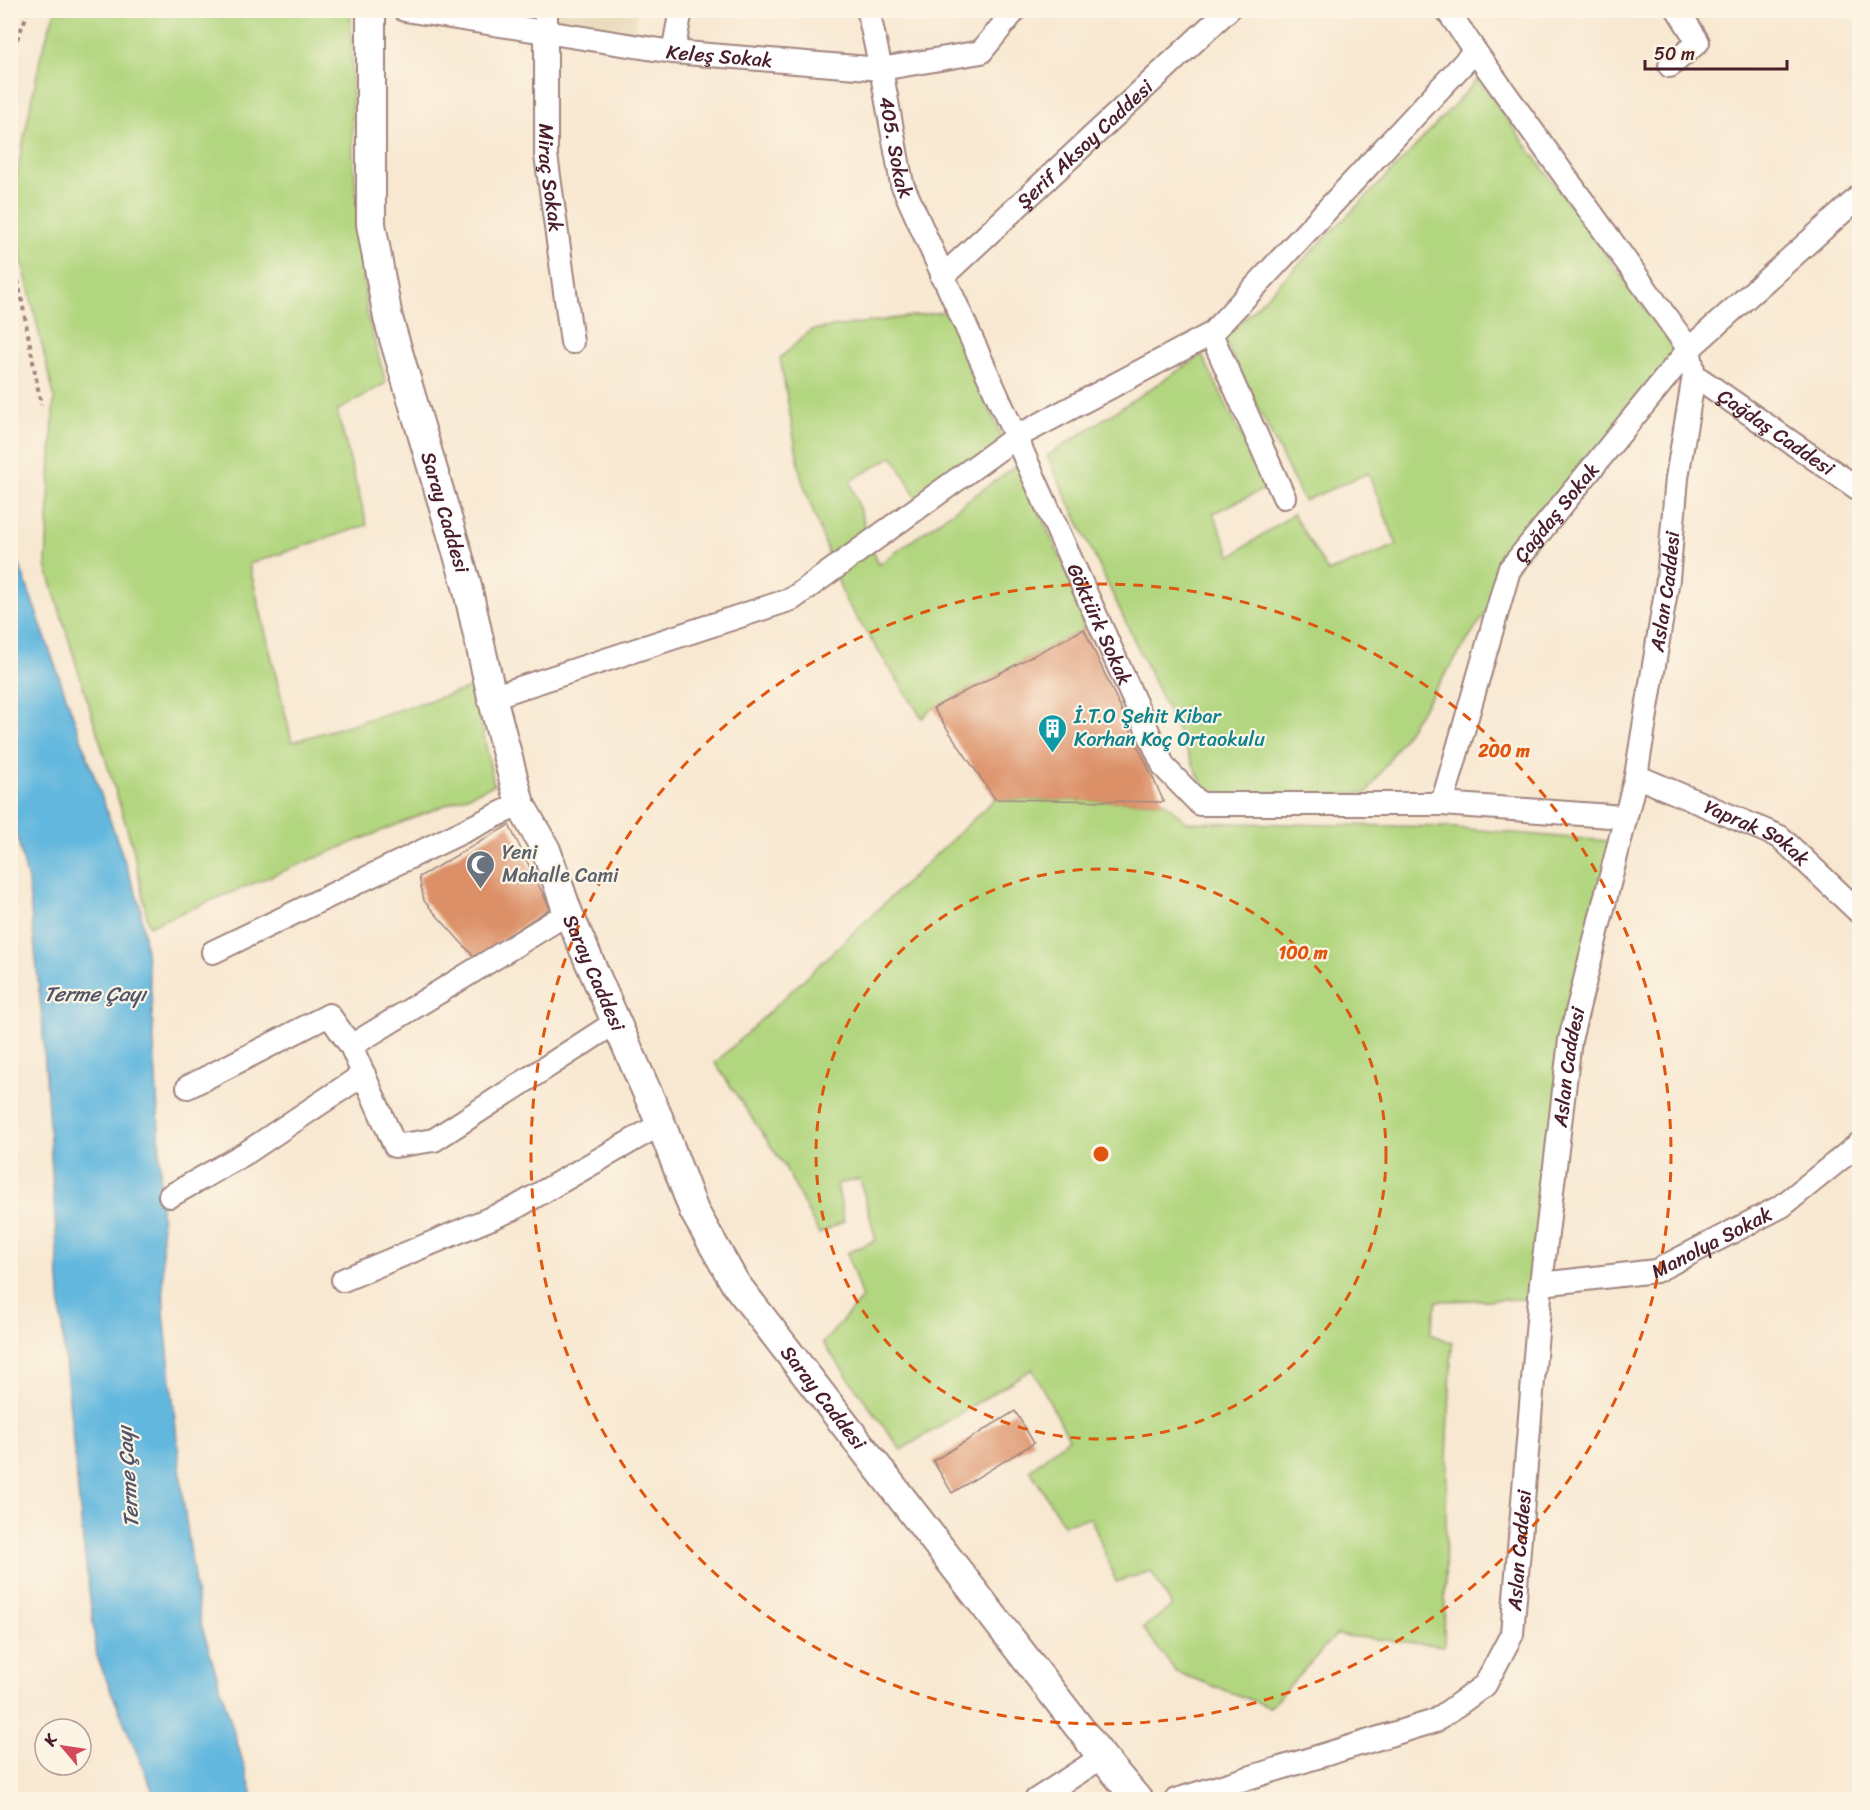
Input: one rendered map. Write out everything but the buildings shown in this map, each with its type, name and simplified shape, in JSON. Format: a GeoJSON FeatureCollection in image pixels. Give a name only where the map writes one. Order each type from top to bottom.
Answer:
{"type":"FeatureCollection","features":[{"type":"Feature","properties":{"kind":"main road","name":"Saray Caddesi"},"geometry":{"type":"LineString","coordinates":[[371,10],[371,224],[388,318],[466,582],[492,698],[520,804],[546,850],[568,913],[661,1124],[694,1211],[735,1283],[1102,1757],[1138,1800]]}},
{"type":"Feature","properties":{"kind":"street","name":"Keleş Sokak"},"geometry":{"type":"LineString","coordinates":[[405,10],[673,52],[882,69],[981,52],[1015,10]]}},
{"type":"Feature","properties":{"kind":"street","name":"Miraç Sokak"},"geometry":{"type":"LineString","coordinates":[[546,10],[546,155],[572,342]]}},
{"type":"Feature","properties":{"kind":"street"},"geometry":{"type":"LineString","coordinates":[[673,52],[681,10]]}},
{"type":"Feature","properties":{"kind":"street","name":"405. Sokak"},"geometry":{"type":"LineString","coordinates":[[868,10],[882,69],[902,184],[942,277]]}},
{"type":"Feature","properties":{"kind":"street","name":"Şerif Aksoy Caddesi"},"geometry":{"type":"LineString","coordinates":[[942,277],[1228,10]]}},
{"type":"Feature","properties":{"kind":"street"},"geometry":{"type":"LineString","coordinates":[[1447,10],[1689,349],[1860,196]]}},
{"type":"Feature","properties":{"kind":"street"},"geometry":{"type":"LineString","coordinates":[[1670,66],[1698,42],[1678,10]]}},
{"type":"Feature","properties":{"kind":"street"},"geometry":{"type":"LineString","coordinates":[[492,698],[792,599],[1016,437],[1210,334],[1475,51]]}},
{"type":"Feature","properties":{"kind":"street","name":"Göktürk Sokak"},"geometry":{"type":"LineString","coordinates":[[942,277],[1164,767],[1200,804],[1442,804],[1624,817]]}},
{"type":"Feature","properties":{"kind":"street"},"geometry":{"type":"LineString","coordinates":[[1210,334],[1284,497]]}},
{"type":"Feature","properties":{"kind":"street","name":"Aslan Caddesi"},"geometry":{"type":"LineString","coordinates":[[1176,1800],[1435,1721],[1485,1685],[1512,1634],[1541,1284],[1570,1040],[1636,776],[1668,579],[1677,478],[1694,375],[1689,349]]}},
{"type":"Feature","properties":{"kind":"street","name":"Çağdaş Sokak"},"geometry":{"type":"LineString","coordinates":[[1442,804],[1509,570],[1689,349]]}},
{"type":"Feature","properties":{"kind":"street","name":"Çağdaş Caddesi"},"geometry":{"type":"LineString","coordinates":[[1694,375],[1860,490]]}},
{"type":"Feature","properties":{"kind":"street","name":"Yaprak Sokak"},"geometry":{"type":"LineString","coordinates":[[1636,776],[1780,837],[1860,913]]}},
{"type":"Feature","properties":{"kind":"street"},"geometry":{"type":"LineString","coordinates":[[213,952],[520,804]]}},
{"type":"Feature","properties":{"kind":"street"},"geometry":{"type":"LineString","coordinates":[[351,1046],[568,913]]}},
{"type":"Feature","properties":{"kind":"street"},"geometry":{"type":"LineString","coordinates":[[188,1087],[329,1015],[351,1046],[395,1146],[434,1140],[616,1022]]}},
{"type":"Feature","properties":{"kind":"street"},"geometry":{"type":"LineString","coordinates":[[170,1196],[246,1153],[364,1074]]}},
{"type":"Feature","properties":{"kind":"street"},"geometry":{"type":"LineString","coordinates":[[343,1280],[513,1209],[661,1124]]}},
{"type":"Feature","properties":{"kind":"street","name":"Manolya Sokak"},"geometry":{"type":"LineString","coordinates":[[1541,1284],[1656,1271],[1782,1206],[1860,1143]]}},
{"type":"Feature","properties":{"kind":"street"},"geometry":{"type":"LineString","coordinates":[[1036,1800],[1102,1757]]}},
{"type":"Feature","properties":{"kind":"path"},"geometry":{"type":"LineString","coordinates":[[10,56],[29,10]]}},
{"type":"Feature","properties":{"kind":"path"},"geometry":{"type":"LineString","coordinates":[[10,236],[41,405]]}},
{"type":"Feature","properties":{"kind":"shaded area"},"geometry":{"type":"Polygon","coordinates":[[[554,11],[637,11],[635,31],[554,19],[554,11]]]}},
{"type":"Feature","properties":{"kind":"green space"},"geometry":{"type":"Polygon","coordinates":[[[55,11],[351,11],[353,155],[367,315],[386,383],[337,411],[367,525],[249,564],[292,742],[474,687],[494,785],[149,926],[133,848],[46,566],[54,396],[10,207],[41,55],[55,11]]]}},
{"type":"Feature","properties":{"kind":"green space"},"geometry":{"type":"Polygon","coordinates":[[[1478,79],[1683,361],[1512,573],[1367,793],[1210,800],[1047,456],[1202,355],[1267,488],[1213,513],[1231,556],[1293,514],[1328,572],[1397,545],[1368,473],[1304,501],[1224,339],[1400,163],[1478,79]]]}},
{"type":"Feature","properties":{"kind":"green space"},"geometry":{"type":"Polygon","coordinates":[[[949,311],[1005,445],[921,506],[893,456],[850,481],[878,565],[1017,465],[1071,580],[1084,629],[933,708],[922,718],[845,600],[801,477],[780,358],[811,330],[949,311]]]}},
{"type":"Feature","properties":{"kind":"green space"},"geometry":{"type":"Polygon","coordinates":[[[995,799],[1164,802],[1187,822],[1442,827],[1619,842],[1533,1299],[1437,1301],[1430,1334],[1452,1343],[1447,1460],[1444,1646],[1336,1635],[1270,1707],[1176,1672],[1143,1628],[1172,1606],[1151,1571],[1116,1582],[1091,1518],[1063,1524],[1030,1470],[1069,1438],[1032,1369],[901,1450],[823,1343],[862,1298],[847,1253],[876,1240],[860,1179],[837,1184],[844,1221],[819,1234],[785,1167],[715,1063],[995,799]]]}},
{"type":"Feature","properties":{"kind":"water","name":"Terme Çayı"},"geometry":{"type":"Polygon","coordinates":[[[10,538],[140,905],[151,993],[159,1130],[164,1313],[184,1507],[200,1620],[254,1799],[156,1799],[97,1657],[63,1340],[42,1018],[28,881],[11,813],[10,538]]]}},
{"type":"Feature","properties":{"kind":"place","name":"İ.T.O Şehit Kibar Korhan Koç Ortaokulu"},"geometry":{"type":"Point","coordinates":[1053,754]}},
{"type":"Feature","properties":{"kind":"place","name":"Yeni Mahalle Cami"},"geometry":{"type":"Point","coordinates":[481,890]}}]}
